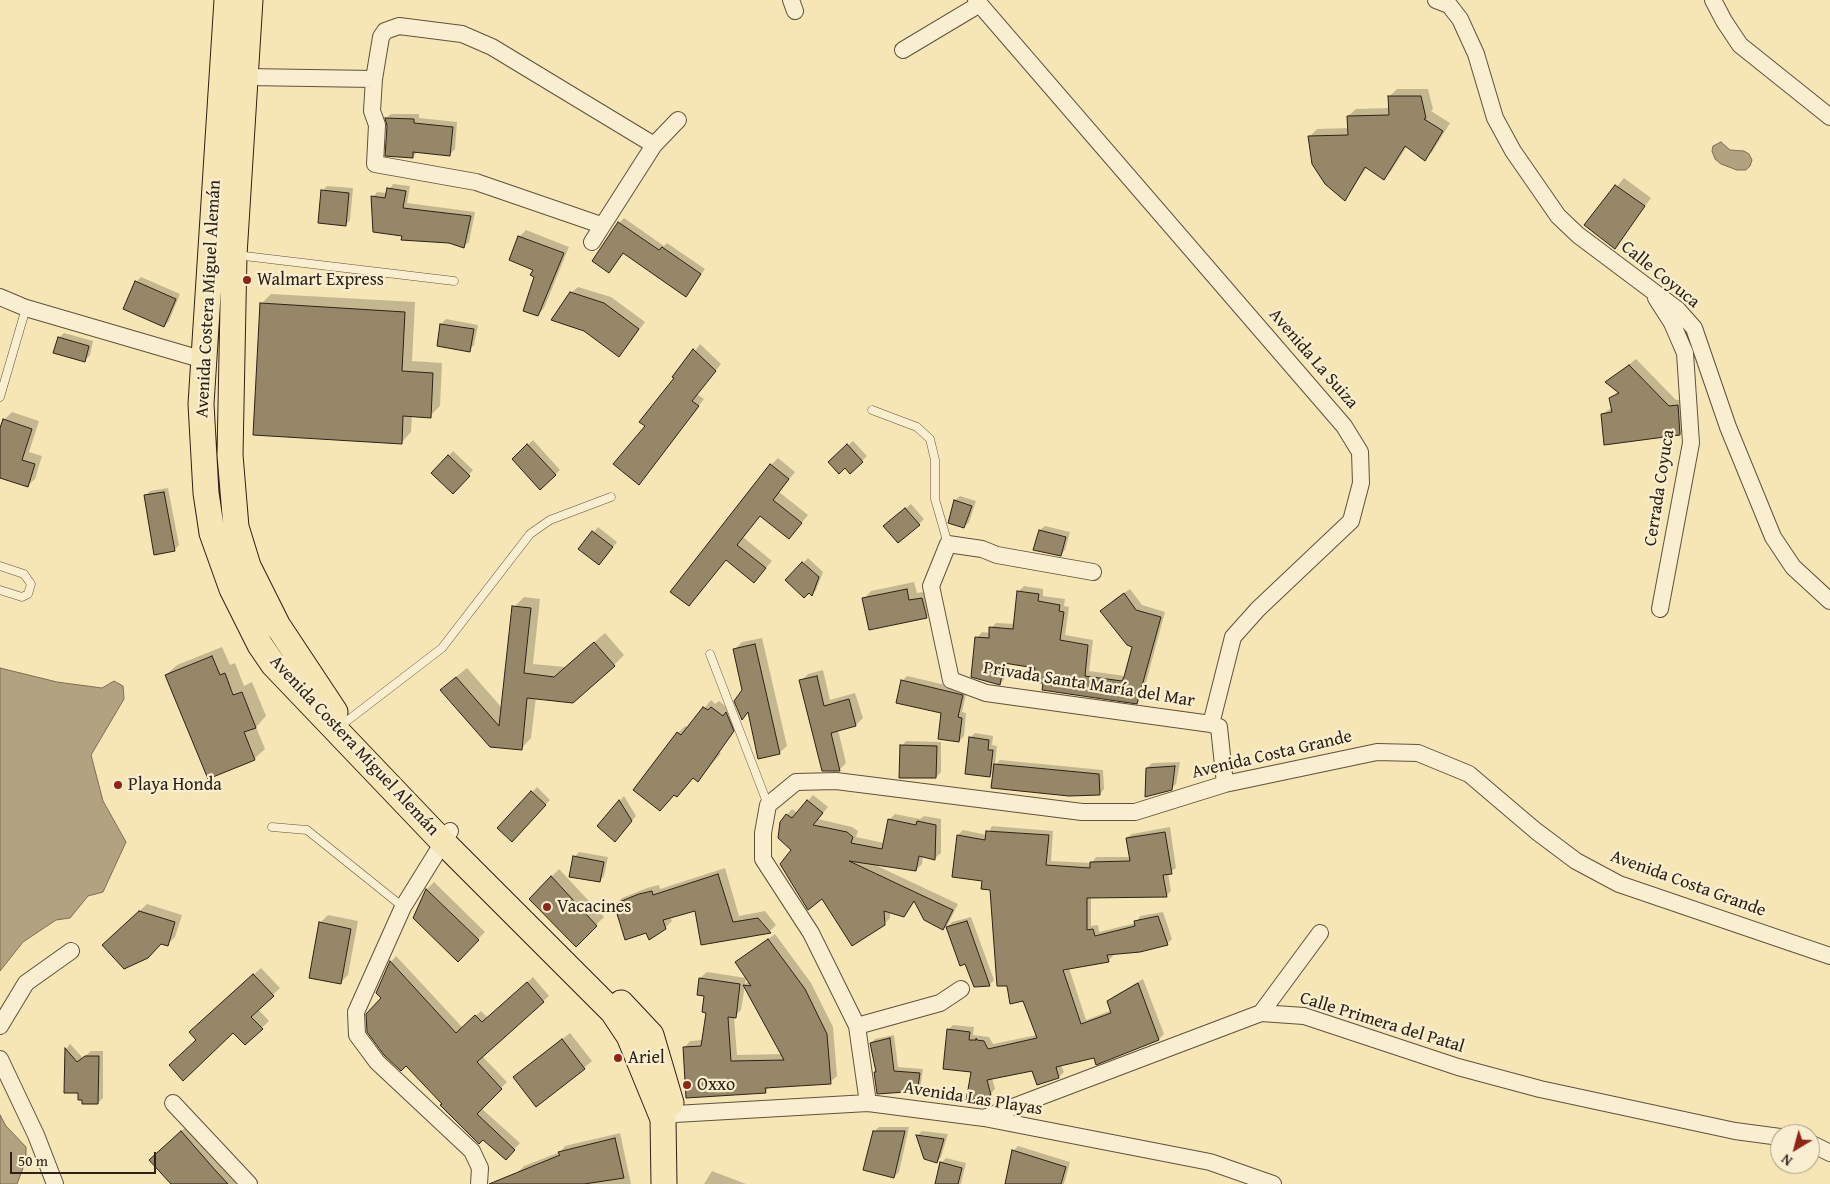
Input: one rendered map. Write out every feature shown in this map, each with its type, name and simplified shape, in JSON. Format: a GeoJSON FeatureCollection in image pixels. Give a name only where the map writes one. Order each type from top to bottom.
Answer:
{"type":"FeatureCollection","features":[{"type":"Feature","properties":{"kind":"main road","name":"Avenida Costera Miguel Alemán"},"geometry":{"type":"LineString","coordinates":[[227,0],[201,404],[206,492],[212,533],[232,589],[260,645],[273,664],[447,836]]}},
{"type":"Feature","properties":{"kind":"main road","name":"Avenida Costera Miguel Alemán"},"geometry":{"type":"LineString","coordinates":[[250,0],[234,255],[230,456],[236,527],[248,566],[278,626],[343,724],[613,1012],[629,1036],[680,1136],[682,1184]]}},
{"type":"Feature","properties":{"kind":"main road","name":"Avenida Costera Miguel Alemán"},"geometry":{"type":"LineString","coordinates":[[664,1184],[669,1116]]}},
{"type":"Feature","properties":{"kind":"street","name":"Calle Coyuca"},"geometry":{"type":"LineString","coordinates":[[1436,0],[1450,5],[1460,19],[1476,54],[1495,118],[1513,151],[1558,216],[1578,235],[1678,310],[1694,328],[1731,435],[1773,537],[1793,566],[1830,601]]}},
{"type":"Feature","properties":{"kind":"street"},"geometry":{"type":"LineString","coordinates":[[1713,0],[1740,46],[1830,117]]}},
{"type":"Feature","properties":{"kind":"street"},"geometry":{"type":"LineString","coordinates":[[903,50],[978,2]]}},
{"type":"Feature","properties":{"kind":"street","name":"Avenida La Suiza"},"geometry":{"type":"LineString","coordinates":[[978,2],[1344,426],[1360,452],[1361,483],[1351,521],[1258,609],[1233,637],[1211,724]]}},
{"type":"Feature","properties":{"kind":"street"},"geometry":{"type":"LineString","coordinates":[[601,225],[476,182],[375,164],[377,125],[372,112],[374,79],[381,37],[384,31],[399,26],[462,34],[492,46],[654,145]]}},
{"type":"Feature","properties":{"kind":"street"},"geometry":{"type":"LineString","coordinates":[[246,77],[374,79]]}},
{"type":"Feature","properties":{"kind":"street"},"geometry":{"type":"LineString","coordinates":[[592,242],[601,225],[654,145],[678,120]]}},
{"type":"Feature","properties":{"kind":"street","name":"Cerrada Coyuca"},"geometry":{"type":"LineString","coordinates":[[1652,292],[1672,323],[1685,353],[1691,443],[1660,609]]}},
{"type":"Feature","properties":{"kind":"street"},"geometry":{"type":"LineString","coordinates":[[0,297],[26,308],[204,360]]}},
{"type":"Feature","properties":{"kind":"street"},"geometry":{"type":"LineString","coordinates":[[948,544],[982,549],[996,555],[1093,572]]}},
{"type":"Feature","properties":{"kind":"street","name":"Privada Santa María del Mar"},"geometry":{"type":"LineString","coordinates":[[948,544],[931,586],[951,680],[986,693],[1211,724]]}},
{"type":"Feature","properties":{"kind":"street"},"geometry":{"type":"LineString","coordinates":[[1211,724],[1219,727],[1225,784]]}},
{"type":"Feature","properties":{"kind":"street","name":"Avenida Costa Grande"},"geometry":{"type":"LineString","coordinates":[[768,805],[796,782],[836,781],[1082,812],[1135,812],[1225,784],[1376,752],[1418,753],[1469,774],[1536,831],[1576,861],[1619,884],[1830,956]]}},
{"type":"Feature","properties":{"kind":"street"},"geometry":{"type":"LineString","coordinates":[[768,805],[762,833],[763,859],[811,933],[857,1026],[868,1103]]}},
{"type":"Feature","properties":{"kind":"street"},"geometry":{"type":"LineString","coordinates":[[447,836],[403,907],[356,1012],[357,1035],[377,1062],[472,1151],[480,1168],[479,1184]]}},
{"type":"Feature","properties":{"kind":"street"},"geometry":{"type":"LineString","coordinates":[[1261,1013],[1320,933]]}},
{"type":"Feature","properties":{"kind":"street"},"geometry":{"type":"LineString","coordinates":[[0,1026],[26,984],[71,950]]}},
{"type":"Feature","properties":{"kind":"street"},"geometry":{"type":"LineString","coordinates":[[857,1026],[940,1003],[962,989]]}},
{"type":"Feature","properties":{"kind":"street","name":"Calle Primera del Patal"},"geometry":{"type":"LineString","coordinates":[[984,1118],[1261,1013],[1304,1016],[1458,1066],[1540,1088],[1736,1131],[1770,1136]]}},
{"type":"Feature","properties":{"kind":"street"},"geometry":{"type":"LineString","coordinates":[[0,1059],[36,1135],[55,1184]]}},
{"type":"Feature","properties":{"kind":"street"},"geometry":{"type":"LineString","coordinates":[[173,1103],[249,1184]]}},
{"type":"Feature","properties":{"kind":"street","name":"Avenida Las Playas"},"geometry":{"type":"LineString","coordinates":[[669,1116],[868,1103],[984,1118],[1210,1162],[1273,1184]]}},
{"type":"Feature","properties":{"kind":"lane"},"geometry":{"type":"LineString","coordinates":[[234,255],[454,281]]}},
{"type":"Feature","properties":{"kind":"lane"},"geometry":{"type":"LineString","coordinates":[[0,397],[26,308]]}},
{"type":"Feature","properties":{"kind":"lane"},"geometry":{"type":"LineString","coordinates":[[872,410],[917,428],[930,439],[935,460],[935,499],[948,544]]}},
{"type":"Feature","properties":{"kind":"lane"},"geometry":{"type":"LineString","coordinates":[[343,724],[442,648],[530,534],[550,520],[611,497]]}},
{"type":"Feature","properties":{"kind":"lane"},"geometry":{"type":"LineString","coordinates":[[0,566],[24,574],[31,584],[28,594],[22,597],[0,590]]}},
{"type":"Feature","properties":{"kind":"lane"},"geometry":{"type":"LineString","coordinates":[[710,654],[768,805]]}},
{"type":"Feature","properties":{"kind":"lane"},"geometry":{"type":"LineString","coordinates":[[272,827],[307,830],[403,907]]}},
{"type":"Feature","properties":{"kind":"shaded area"},"geometry":{"type":"Polygon","coordinates":[[[1721,142],[1730,150],[1744,151],[1749,154],[1752,160],[1750,166],[1746,170],[1737,170],[1721,164],[1715,159],[1712,151],[1713,146],[1721,142]]]}},
{"type":"Feature","properties":{"kind":"shaded area"},"geometry":{"type":"Polygon","coordinates":[[[0,668],[57,682],[102,688],[114,681],[123,686],[124,699],[91,755],[103,801],[126,842],[103,892],[88,896],[70,918],[56,920],[23,942],[0,971],[0,668]]]}},
{"type":"Feature","properties":{"kind":"shaded area"},"geometry":{"type":"Polygon","coordinates":[[[0,1115],[6,1126],[26,1147],[26,1160],[17,1184],[0,1184],[0,1115]]]}},
{"type":"Feature","properties":{"kind":"building"},"geometry":{"type":"Polygon","coordinates":[[[1388,96],[1421,96],[1426,118],[1424,119],[1443,131],[1425,161],[1405,146],[1384,180],[1365,167],[1345,201],[1325,184],[1312,164],[1308,136],[1348,135],[1347,116],[1389,115],[1388,96]]]}},
{"type":"Feature","properties":{"kind":"building"},"geometry":{"type":"Polygon","coordinates":[[[385,118],[414,119],[414,123],[453,127],[450,156],[413,152],[413,158],[385,156],[387,126],[385,118]]]}},
{"type":"Feature","properties":{"kind":"building"},"geometry":{"type":"Polygon","coordinates":[[[1615,185],[1645,206],[1615,249],[1584,225],[1615,185]]]}},
{"type":"Feature","properties":{"kind":"building"},"geometry":{"type":"Polygon","coordinates":[[[387,188],[406,191],[403,208],[471,216],[464,248],[449,243],[401,240],[402,236],[373,232],[371,196],[385,198],[387,188]]]}},
{"type":"Feature","properties":{"kind":"building"},"geometry":{"type":"Polygon","coordinates":[[[321,190],[349,193],[346,226],[318,223],[321,190]]]}},
{"type":"Feature","properties":{"kind":"building"},"geometry":{"type":"Polygon","coordinates":[[[618,222],[659,250],[662,247],[701,274],[686,297],[623,253],[609,273],[592,261],[618,222]]]}},
{"type":"Feature","properties":{"kind":"building"},"geometry":{"type":"Polygon","coordinates":[[[518,236],[564,253],[538,316],[523,311],[534,277],[530,275],[533,270],[509,260],[518,236]]]}},
{"type":"Feature","properties":{"kind":"building"},"geometry":{"type":"Polygon","coordinates":[[[135,281],[176,299],[164,327],[123,309],[135,281]]]}},
{"type":"Feature","properties":{"kind":"building"},"geometry":{"type":"Polygon","coordinates":[[[570,292],[604,303],[639,329],[619,357],[584,331],[551,320],[570,292]]]}},
{"type":"Feature","properties":{"kind":"building"},"geometry":{"type":"Polygon","coordinates":[[[260,303],[405,312],[402,371],[433,373],[431,418],[403,416],[402,444],[253,435],[260,303]]]}},
{"type":"Feature","properties":{"kind":"building"},"geometry":{"type":"Polygon","coordinates":[[[440,324],[474,329],[470,352],[437,346],[440,324]]]}},
{"type":"Feature","properties":{"kind":"building"},"geometry":{"type":"Polygon","coordinates":[[[58,337],[89,346],[85,362],[53,353],[58,337]]]}},
{"type":"Feature","properties":{"kind":"building"},"geometry":{"type":"Polygon","coordinates":[[[693,349],[716,371],[692,401],[699,406],[639,485],[613,464],[645,426],[639,422],[674,378],[672,377],[693,349]]]}},
{"type":"Feature","properties":{"kind":"building"},"geometry":{"type":"Polygon","coordinates":[[[1629,365],[1669,406],[1678,405],[1680,435],[1604,445],[1601,414],[1612,412],[1609,398],[1619,393],[1605,382],[1629,365]]]}},
{"type":"Feature","properties":{"kind":"building"},"geometry":{"type":"Polygon","coordinates":[[[3,419],[32,429],[22,460],[35,464],[28,487],[0,478],[0,428],[3,419]]]}},
{"type":"Feature","properties":{"kind":"building"},"geometry":{"type":"Polygon","coordinates":[[[527,444],[556,475],[540,490],[512,459],[527,444]]]}},
{"type":"Feature","properties":{"kind":"building"},"geometry":{"type":"Polygon","coordinates":[[[847,444],[863,462],[850,474],[845,468],[839,474],[828,462],[847,444]]]}},
{"type":"Feature","properties":{"kind":"building"},"geometry":{"type":"Polygon","coordinates":[[[448,455],[470,476],[453,494],[431,473],[448,455]]]}},
{"type":"Feature","properties":{"kind":"building"},"geometry":{"type":"Polygon","coordinates":[[[770,464],[789,479],[773,500],[802,523],[789,539],[760,516],[737,545],[766,568],[754,583],[726,560],[689,606],[670,592],[770,464]]]}},
{"type":"Feature","properties":{"kind":"building"},"geometry":{"type":"Polygon","coordinates":[[[164,492],[175,551],[154,555],[144,495],[164,492]]]}},
{"type":"Feature","properties":{"kind":"building"},"geometry":{"type":"Polygon","coordinates":[[[954,500],[972,506],[964,528],[948,523],[954,500]]]}},
{"type":"Feature","properties":{"kind":"building"},"geometry":{"type":"Polygon","coordinates":[[[905,508],[920,525],[898,543],[883,526],[905,508]]]}},
{"type":"Feature","properties":{"kind":"building"},"geometry":{"type":"Polygon","coordinates":[[[1039,530],[1066,537],[1061,556],[1033,550],[1039,530]]]}},
{"type":"Feature","properties":{"kind":"building"},"geometry":{"type":"Polygon","coordinates":[[[592,531],[613,547],[599,565],[578,549],[592,531]]]}},
{"type":"Feature","properties":{"kind":"building"},"geometry":{"type":"Polygon","coordinates":[[[802,562],[819,577],[812,596],[809,593],[804,598],[785,580],[802,562]]]}},
{"type":"Feature","properties":{"kind":"building"},"geometry":{"type":"Polygon","coordinates":[[[907,589],[909,600],[922,598],[927,618],[869,630],[862,598],[907,589]]]}},
{"type":"Feature","properties":{"kind":"building"},"geometry":{"type":"Polygon","coordinates":[[[1017,591],[1039,594],[1038,601],[1060,605],[1059,611],[1064,612],[1060,640],[1088,645],[1085,676],[1122,681],[1132,647],[1127,645],[1100,611],[1124,593],[1136,610],[1161,617],[1137,704],[1042,690],[1043,683],[1033,682],[1035,668],[1004,663],[1000,685],[971,677],[975,637],[989,638],[989,627],[1013,629],[1017,591]]]}},
{"type":"Feature","properties":{"kind":"building"},"geometry":{"type":"Polygon","coordinates":[[[512,606],[531,608],[524,673],[554,677],[594,642],[615,666],[573,703],[527,698],[522,750],[490,747],[440,690],[456,677],[499,726],[512,606]]]}},
{"type":"Feature","properties":{"kind":"building"},"geometry":{"type":"Polygon","coordinates":[[[755,644],[780,754],[758,759],[748,712],[742,720],[734,701],[742,690],[733,649],[755,644]]]}},
{"type":"Feature","properties":{"kind":"building"},"geometry":{"type":"Polygon","coordinates":[[[212,656],[220,675],[225,673],[233,695],[242,692],[256,728],[244,732],[255,760],[208,779],[165,675],[212,656]]]}},
{"type":"Feature","properties":{"kind":"building"},"geometry":{"type":"Polygon","coordinates":[[[817,676],[824,706],[849,699],[856,726],[831,733],[840,771],[822,771],[799,680],[817,676]]]}},
{"type":"Feature","properties":{"kind":"building"},"geometry":{"type":"Polygon","coordinates":[[[901,680],[963,695],[958,717],[962,718],[959,742],[938,739],[941,713],[896,703],[901,680]]]}},
{"type":"Feature","properties":{"kind":"building"},"geometry":{"type":"Polygon","coordinates":[[[703,707],[708,710],[711,707],[723,716],[726,712],[734,731],[698,782],[693,778],[677,797],[674,795],[660,811],[633,790],[677,732],[681,735],[703,707]]]}},
{"type":"Feature","properties":{"kind":"building"},"geometry":{"type":"Polygon","coordinates":[[[969,737],[989,740],[988,750],[993,750],[990,777],[965,774],[969,737]]]}},
{"type":"Feature","properties":{"kind":"building"},"geometry":{"type":"Polygon","coordinates":[[[900,745],[937,746],[936,778],[899,778],[900,745]]]}},
{"type":"Feature","properties":{"kind":"building"},"geometry":{"type":"Polygon","coordinates":[[[994,764],[1099,774],[1100,795],[1069,796],[991,788],[994,764]]]}},
{"type":"Feature","properties":{"kind":"building"},"geometry":{"type":"Polygon","coordinates":[[[1175,766],[1172,790],[1145,797],[1146,768],[1175,766]]]}},
{"type":"Feature","properties":{"kind":"building"},"geometry":{"type":"Polygon","coordinates":[[[531,791],[546,805],[512,842],[497,828],[531,791]]]}},
{"type":"Feature","properties":{"kind":"building"},"geometry":{"type":"Polygon","coordinates":[[[619,800],[632,821],[615,842],[597,826],[619,800]]]}},
{"type":"Feature","properties":{"kind":"building"},"geometry":{"type":"Polygon","coordinates":[[[807,800],[823,813],[813,825],[847,832],[853,837],[851,843],[882,849],[888,819],[916,825],[917,821],[936,825],[935,860],[919,856],[916,871],[849,861],[953,910],[943,930],[924,920],[914,901],[904,917],[884,911],[885,925],[852,946],[822,899],[808,910],[780,864],[791,850],[778,838],[780,822],[786,814],[792,818],[807,800]]]}},
{"type":"Feature","properties":{"kind":"building"},"geometry":{"type":"Polygon","coordinates":[[[986,831],[1049,835],[1046,865],[1090,868],[1090,862],[1130,861],[1126,838],[1165,832],[1172,874],[1163,875],[1167,897],[1087,898],[1087,930],[1093,929],[1095,936],[1135,926],[1134,921],[1158,916],[1168,945],[1140,952],[1107,955],[1109,962],[1063,970],[1081,1024],[1111,1013],[1107,1001],[1138,983],[1159,1040],[1096,1065],[1094,1058],[1056,1067],[1059,1078],[1037,1085],[1032,1071],[987,1080],[991,1095],[966,1101],[971,1072],[943,1069],[947,1029],[970,1032],[969,1040],[976,1040],[976,1038],[977,1040],[984,1041],[988,1049],[1037,1038],[1023,1001],[1010,1004],[1007,986],[997,986],[990,890],[981,889],[982,881],[952,877],[957,835],[985,840],[986,831]]]}},
{"type":"Feature","properties":{"kind":"building"},"geometry":{"type":"Polygon","coordinates":[[[573,856],[604,862],[600,882],[569,877],[573,856]]]}},
{"type":"Feature","properties":{"kind":"building"},"geometry":{"type":"Polygon","coordinates":[[[718,874],[733,922],[758,918],[771,933],[701,945],[695,911],[663,920],[666,929],[649,940],[646,933],[625,940],[614,904],[639,894],[652,891],[653,895],[718,874]]]}},
{"type":"Feature","properties":{"kind":"building"},"geometry":{"type":"Polygon","coordinates":[[[551,876],[597,926],[576,947],[529,899],[551,876]]]}},
{"type":"Feature","properties":{"kind":"building"},"geometry":{"type":"Polygon","coordinates":[[[426,889],[479,940],[458,962],[413,918],[426,889]]]}},
{"type":"Feature","properties":{"kind":"building"},"geometry":{"type":"Polygon","coordinates":[[[139,911],[175,922],[168,946],[161,944],[148,958],[124,969],[102,945],[139,911]]]}},
{"type":"Feature","properties":{"kind":"building"},"geometry":{"type":"Polygon","coordinates":[[[967,921],[990,986],[974,987],[965,964],[960,966],[946,927],[967,921]]]}},
{"type":"Feature","properties":{"kind":"building"},"geometry":{"type":"Polygon","coordinates":[[[319,922],[351,929],[341,984],[309,978],[319,922]]]}},
{"type":"Feature","properties":{"kind":"building"},"geometry":{"type":"Polygon","coordinates":[[[768,939],[805,989],[827,1034],[831,1084],[765,1088],[766,1093],[686,1098],[683,1047],[701,1046],[706,1013],[702,1012],[704,996],[697,995],[699,978],[740,984],[736,1018],[728,1017],[731,1061],[784,1060],[743,985],[751,986],[735,962],[768,939]]]}},
{"type":"Feature","properties":{"kind":"building"},"geometry":{"type":"Polygon","coordinates":[[[390,961],[456,1033],[475,1015],[482,1022],[527,982],[544,1002],[477,1062],[502,1089],[477,1114],[515,1150],[506,1160],[483,1140],[479,1144],[440,1105],[442,1104],[406,1066],[401,1071],[384,1055],[367,1032],[366,1014],[381,998],[376,993],[390,961]]]}},
{"type":"Feature","properties":{"kind":"building"},"geometry":{"type":"Polygon","coordinates":[[[253,974],[274,996],[251,1017],[263,1029],[245,1045],[233,1033],[183,1081],[169,1065],[196,1040],[189,1032],[253,974]]]}},
{"type":"Feature","properties":{"kind":"building"},"geometry":{"type":"Polygon","coordinates":[[[890,1038],[894,1071],[920,1073],[917,1094],[905,1092],[877,1094],[874,1072],[876,1072],[870,1043],[890,1038]]]}},
{"type":"Feature","properties":{"kind":"building"},"geometry":{"type":"Polygon","coordinates":[[[562,1039],[585,1069],[536,1107],[513,1077],[562,1039]]]}},
{"type":"Feature","properties":{"kind":"building"},"geometry":{"type":"Polygon","coordinates":[[[65,1048],[77,1062],[85,1056],[99,1056],[98,1104],[82,1104],[82,1100],[78,1100],[78,1093],[64,1093],[65,1048]]]}},
{"type":"Feature","properties":{"kind":"building"},"geometry":{"type":"Polygon","coordinates":[[[181,1131],[228,1184],[171,1184],[149,1160],[181,1131]]]}},
{"type":"Feature","properties":{"kind":"building"},"geometry":{"type":"Polygon","coordinates":[[[873,1131],[905,1131],[894,1178],[863,1170],[873,1131]]]}},
{"type":"Feature","properties":{"kind":"building"},"geometry":{"type":"Polygon","coordinates":[[[916,1135],[944,1139],[937,1163],[924,1159],[916,1135]]]}},
{"type":"Feature","properties":{"kind":"building"},"geometry":{"type":"Polygon","coordinates":[[[615,1138],[624,1178],[584,1184],[489,1184],[560,1155],[558,1152],[615,1138]]]}},
{"type":"Feature","properties":{"kind":"building"},"geometry":{"type":"Polygon","coordinates":[[[1012,1150],[1066,1167],[1061,1184],[1005,1184],[1012,1150]]]}},
{"type":"Feature","properties":{"kind":"building"},"geometry":{"type":"Polygon","coordinates":[[[940,1162],[962,1168],[958,1184],[935,1184],[940,1162]]]}},
{"type":"Feature","properties":{"kind":"place","name":"Walmart Express"},"geometry":{"type":"Point","coordinates":[247,280]}},
{"type":"Feature","properties":{"kind":"place","name":"Playa Honda"},"geometry":{"type":"Point","coordinates":[118,785]}},
{"type":"Feature","properties":{"kind":"place","name":"Vacacines"},"geometry":{"type":"Point","coordinates":[547,907]}},
{"type":"Feature","properties":{"kind":"place","name":"Ariel"},"geometry":{"type":"Point","coordinates":[618,1058]}},
{"type":"Feature","properties":{"kind":"place","name":"Oxxo"},"geometry":{"type":"Point","coordinates":[687,1085]}}]}
